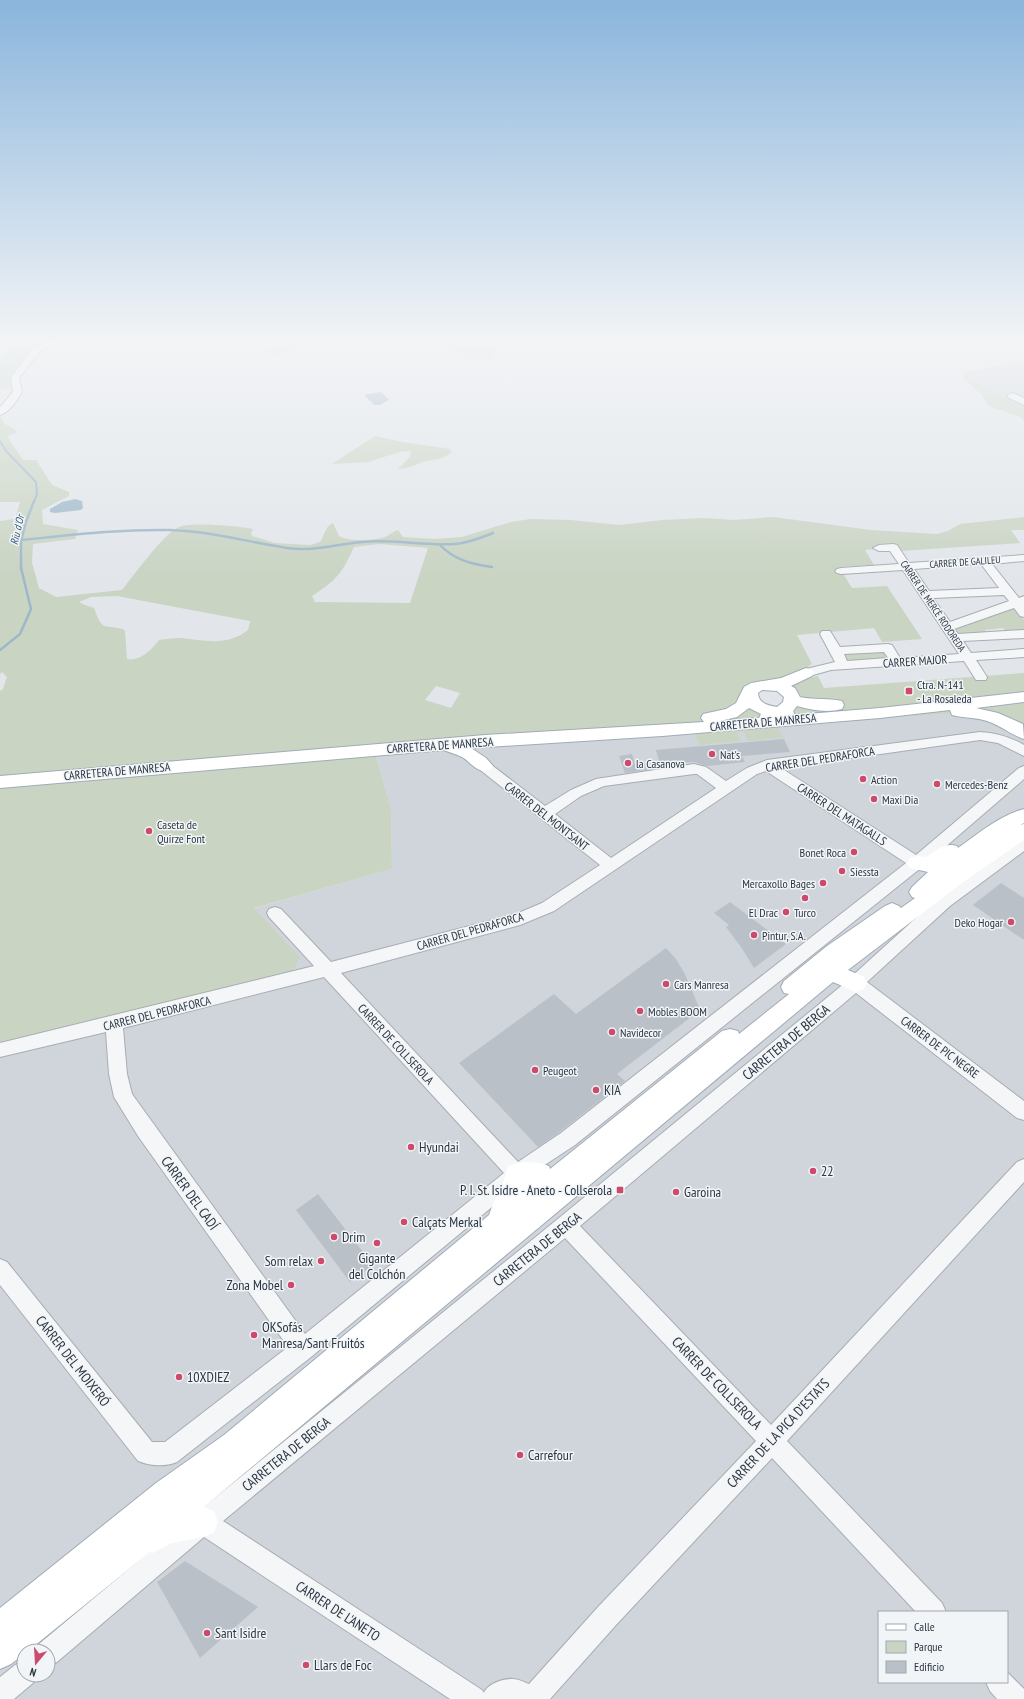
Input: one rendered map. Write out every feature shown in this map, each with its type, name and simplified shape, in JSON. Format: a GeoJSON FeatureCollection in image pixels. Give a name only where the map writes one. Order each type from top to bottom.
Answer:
{"type":"FeatureCollection","features":[{"type":"Feature","properties":{"kind":"main road"},"geometry":{"type":"LineString","coordinates":[[708,718],[731,713],[742,707],[750,691],[754,687],[767,684],[784,683],[806,673]]}},
{"type":"Feature","properties":{"kind":"main road"},"geometry":{"type":"LineString","coordinates":[[689,728],[768,717],[781,713],[791,705],[792,696],[806,673]]}},
{"type":"Feature","properties":{"kind":"main road"},"geometry":{"type":"LineString","coordinates":[[767,684],[784,688],[792,696],[813,705],[856,705]]}},
{"type":"Feature","properties":{"kind":"main road"},"geometry":{"type":"LineString","coordinates":[[485,741],[501,736],[531,733],[781,713],[856,705],[1024,691]]}},
{"type":"Feature","properties":{"kind":"main road"},"geometry":{"type":"LineString","coordinates":[[749,695],[751,701],[760,708],[792,715],[839,712],[880,713],[965,711],[993,717],[1024,732]]}},
{"type":"Feature","properties":{"kind":"main road"},"geometry":{"type":"LineString","coordinates":[[880,713],[1024,697]]}},
{"type":"Feature","properties":{"kind":"main road","name":"CARRETERA DE MANRESA"},"geometry":{"type":"LineString","coordinates":[[0,782],[485,741],[689,728],[880,713]]}},
{"type":"Feature","properties":{"kind":"main road"},"geometry":{"type":"LineString","coordinates":[[484,766],[485,753],[492,745],[512,740]]}},
{"type":"Feature","properties":{"kind":"main road"},"geometry":{"type":"LineString","coordinates":[[438,745],[463,750],[476,758],[484,766]]}},
{"type":"Feature","properties":{"kind":"main road"},"geometry":{"type":"LineString","coordinates":[[918,893],[944,868],[998,830],[1024,815]]}},
{"type":"Feature","properties":{"kind":"main road"},"geometry":{"type":"LineString","coordinates":[[0,1628],[167,1494],[234,1444],[500,1222],[502,1212],[522,1185],[587,1153],[757,1017],[834,952],[918,893],[1024,822]]}},
{"type":"Feature","properties":{"kind":"main road"},"geometry":{"type":"LineString","coordinates":[[917,863],[929,864],[966,840],[998,830]]}},
{"type":"Feature","properties":{"kind":"main road"},"geometry":{"type":"LineString","coordinates":[[0,1653],[102,1572],[195,1511],[401,1324],[830,972],[955,878],[1024,831]]}},
{"type":"Feature","properties":{"kind":"main road"},"geometry":{"type":"LineString","coordinates":[[856,983],[850,970],[874,940]]}},
{"type":"Feature","properties":{"kind":"main road"},"geometry":{"type":"LineString","coordinates":[[757,1017],[779,1006],[821,971],[830,972],[856,983]]}},
{"type":"Feature","properties":{"kind":"main road"},"geometry":{"type":"LineString","coordinates":[[522,1185],[542,1201],[594,1158],[616,1148]]}},
{"type":"Feature","properties":{"kind":"main road"},"geometry":{"type":"LineString","coordinates":[[401,1324],[422,1297],[471,1255],[529,1210],[522,1185]]}},
{"type":"Feature","properties":{"kind":"main road"},"geometry":{"type":"LineString","coordinates":[[195,1511],[187,1491],[226,1457],[234,1444]]}},
{"type":"Feature","properties":{"kind":"street","name":"CARRER DE MERCÈ RODOREDA"},"geometry":{"type":"LineString","coordinates":[[879,548],[892,547],[981,677]]}},
{"type":"Feature","properties":{"kind":"street","name":"CARRER DE GALILEU"},"geometry":{"type":"LineString","coordinates":[[986,563],[1024,558]]}},
{"type":"Feature","properties":{"kind":"street"},"geometry":{"type":"LineString","coordinates":[[841,571],[1024,562]]}},
{"type":"Feature","properties":{"kind":"street"},"geometry":{"type":"LineString","coordinates":[[947,627],[1022,605],[1008,591],[986,563]]}},
{"type":"Feature","properties":{"kind":"street"},"geometry":{"type":"LineString","coordinates":[[926,595],[1008,591]]}},
{"type":"Feature","properties":{"kind":"street"},"geometry":{"type":"LineString","coordinates":[[826,634],[843,665]]}},
{"type":"Feature","properties":{"kind":"street"},"geometry":{"type":"LineString","coordinates":[[955,638],[1024,634]]}},
{"type":"Feature","properties":{"kind":"street"},"geometry":{"type":"LineString","coordinates":[[836,651],[888,648],[897,662]]}},
{"type":"Feature","properties":{"kind":"street","name":"CARRER MAJOR"},"geometry":{"type":"LineString","coordinates":[[806,673],[830,666],[1024,653]]}},
{"type":"Feature","properties":{"kind":"street","name":"CARRER DEL PEDRAFORCA"},"geometry":{"type":"LineString","coordinates":[[0,1050],[327,970],[520,919],[548,907],[752,771],[767,765],[980,736],[996,737],[1011,742],[1024,751]]}},
{"type":"Feature","properties":{"kind":"street","name":"CARRER DEL MATAGALLS"},"geometry":{"type":"LineString","coordinates":[[767,765],[917,863]]}},
{"type":"Feature","properties":{"kind":"street","name":"CARRER DEL MONTSANT"},"geometry":{"type":"LineString","coordinates":[[484,766],[610,865]]}},
{"type":"Feature","properties":{"kind":"street"},"geometry":{"type":"LineString","coordinates":[[544,814],[576,793],[601,782],[694,769],[701,770],[726,788]]}},
{"type":"Feature","properties":{"kind":"street"},"geometry":{"type":"LineString","coordinates":[[303,1349],[522,1185],[575,1134],[917,863],[1024,771]]}},
{"type":"Feature","properties":{"kind":"street","name":"CARRETERA DE BERGA"},"geometry":{"type":"LineString","coordinates":[[56,1645],[195,1511],[566,1225],[856,983],[886,953],[944,902],[1024,843]]}},
{"type":"Feature","properties":{"kind":"street","name":"CARRER DE COLLSEROLA"},"geometry":{"type":"LineString","coordinates":[[275,913],[522,1185]]}},
{"type":"Feature","properties":{"kind":"street","name":"CARRER DE PIC NEGRE"},"geometry":{"type":"LineString","coordinates":[[856,983],[1024,1112]]}},
{"type":"Feature","properties":{"kind":"street","name":"CARRER DEL CADÍ"},"geometry":{"type":"LineString","coordinates":[[114,1023],[118,1074],[123,1097],[145,1130],[303,1349]]}},
{"type":"Feature","properties":{"kind":"street","name":"CARRER DE LA PICA D'ESTATS"},"geometry":{"type":"LineString","coordinates":[[533,1699],[607,1616],[772,1441],[1024,1168]]}},
{"type":"Feature","properties":{"kind":"street","name":"CARRER DE COLLSEROLA"},"geometry":{"type":"LineString","coordinates":[[566,1225],[932,1611]]}},
{"type":"Feature","properties":{"kind":"street","name":"CARRER DEL MOIXERÓ"},"geometry":{"type":"LineString","coordinates":[[0,1269],[146,1453],[169,1454],[303,1349]]}},
{"type":"Feature","properties":{"kind":"street","name":"CARRER DE L'ANETO"},"geometry":{"type":"LineString","coordinates":[[195,1511],[473,1699]]}},
{"type":"Feature","properties":{"kind":"street"},"geometry":{"type":"LineString","coordinates":[[0,1694],[16,1681]]}},
{"type":"Feature","properties":{"kind":"street"},"geometry":{"type":"LineString","coordinates":[[1000,1683],[1015,1699]]}},
{"type":"Feature","properties":{"kind":"street"},"geometry":{"type":"LineString","coordinates":[[494,1699],[499,1694],[507,1691],[516,1691],[523,1695],[526,1699]]}},
{"type":"Feature","properties":{"kind":"shaded area"},"geometry":{"type":"Polygon","coordinates":[[[983,710],[1015,723],[1024,729],[1024,1699],[0,1699],[0,967],[192,926],[392,869],[391,809],[376,757],[797,723],[948,714],[983,710]]]}},
{"type":"Feature","properties":{"kind":"green space"},"geometry":{"type":"Polygon","coordinates":[[[0,417],[4,423],[18,432],[7,436],[23,460],[36,460],[52,485],[69,492],[69,496],[42,510],[43,524],[78,530],[75,539],[33,544],[32,563],[39,588],[56,597],[122,590],[163,539],[177,528],[202,524],[253,529],[251,533],[252,536],[275,543],[310,545],[320,542],[326,529],[333,523],[339,536],[349,539],[363,540],[382,538],[398,530],[403,537],[435,539],[462,537],[511,522],[531,519],[571,520],[619,525],[662,520],[704,518],[734,520],[773,517],[871,530],[937,534],[948,531],[960,524],[1024,517],[1024,530],[1011,530],[1020,543],[900,551],[896,545],[876,546],[877,549],[865,550],[874,565],[839,567],[852,588],[887,586],[922,639],[882,642],[874,628],[797,635],[812,664],[805,669],[809,678],[818,676],[824,688],[1024,673],[1024,729],[1015,723],[983,710],[948,714],[797,723],[376,757],[391,809],[392,869],[254,908],[300,957],[292,973],[0,1042],[0,691],[3,689],[7,677],[2,672],[0,674],[0,521],[15,519],[20,502],[0,502],[0,417]],[[379,544],[354,547],[338,575],[312,596],[315,602],[410,603],[428,548],[379,544]],[[117,596],[91,597],[79,602],[94,608],[99,621],[104,626],[123,629],[125,631],[127,659],[136,659],[141,657],[159,640],[181,638],[223,641],[232,639],[248,630],[250,622],[250,621],[117,596]],[[436,686],[425,700],[451,708],[460,693],[436,686]],[[761,689],[755,694],[767,707],[778,707],[787,699],[778,690],[761,689]]]}},
{"type":"Feature","properties":{"kind":"green space"},"geometry":{"type":"Polygon","coordinates":[[[375,436],[450,449],[452,452],[442,458],[401,469],[398,469],[410,457],[411,451],[400,452],[368,462],[332,464],[375,436]]]}},
{"type":"Feature","properties":{"kind":"green space"},"geometry":{"type":"Polygon","coordinates":[[[1015,607],[1024,620],[1024,631],[1006,633],[1003,628],[985,630],[988,634],[959,636],[953,627],[956,626],[958,628],[964,626],[962,624],[1015,607]]]}},
{"type":"Feature","properties":{"kind":"green space"},"geometry":{"type":"Polygon","coordinates":[[[886,650],[891,658],[844,661],[840,653],[886,650]]]}},
{"type":"Feature","properties":{"kind":"green space"},"geometry":{"type":"Polygon","coordinates":[[[778,727],[783,738],[748,741],[743,730],[778,727]]]}},
{"type":"Feature","properties":{"kind":"green space"},"geometry":{"type":"Polygon","coordinates":[[[736,730],[741,741],[699,745],[695,734],[736,730]]]}},
{"type":"Feature","properties":{"kind":"water"},"geometry":{"type":"Polygon","coordinates":[[[75,499],[82,501],[83,508],[81,510],[55,513],[50,512],[50,509],[62,502],[75,499]]]}},
{"type":"Feature","properties":{"kind":"building","name":"Nat's"},"geometry":{"type":"Polygon","coordinates":[[[784,739],[790,752],[742,756],[745,762],[707,766],[694,762],[660,764],[656,750],[784,739]]]}},
{"type":"Feature","properties":{"kind":"building","name":"la Casanova"},"geometry":{"type":"Polygon","coordinates":[[[632,754],[635,764],[645,763],[647,770],[625,773],[619,756],[632,754]]]}},
{"type":"Feature","properties":{"kind":"building","name":"Deko Hogar"},"geometry":{"type":"Polygon","coordinates":[[[1001,883],[1024,898],[1024,940],[973,905],[1001,883]]]}},
{"type":"Feature","properties":{"kind":"building","name":"Pintur, S.A."},"geometry":{"type":"Polygon","coordinates":[[[730,902],[786,944],[754,968],[726,927],[729,925],[714,913],[730,902]]]}},
{"type":"Feature","properties":{"kind":"building"},"geometry":{"type":"Polygon","coordinates":[[[666,948],[676,959],[685,974],[700,1010],[617,1074],[625,1081],[538,1147],[459,1063],[554,994],[576,1014],[666,948]]]}},
{"type":"Feature","properties":{"kind":"building","name":"Drim"},"geometry":{"type":"Polygon","coordinates":[[[318,1194],[373,1265],[350,1282],[296,1210],[318,1194]]]}},
{"type":"Feature","properties":{"kind":"building","name":"Sant Isidre"},"geometry":{"type":"Polygon","coordinates":[[[185,1561],[258,1607],[200,1658],[157,1582],[185,1561]]]}},
{"type":"Feature","properties":{"kind":"waterway","name":"Riu d'Or"},"geometry":{"type":"LineString","coordinates":[[0,441],[6,451],[36,482],[37,494],[34,502]]}},
{"type":"Feature","properties":{"kind":"waterway","name":"Riu d'Or"},"geometry":{"type":"LineString","coordinates":[[0,650],[20,634],[31,609],[21,568],[21,541],[34,501]]}},
{"type":"Feature","properties":{"kind":"waterway"},"geometry":{"type":"LineString","coordinates":[[22,540],[114,531],[170,530],[199,532],[296,549],[374,541],[439,544]]}},
{"type":"Feature","properties":{"kind":"waterway"},"geometry":{"type":"LineString","coordinates":[[439,544],[455,544],[470,541],[493,533]]}},
{"type":"Feature","properties":{"kind":"waterway"},"geometry":{"type":"LineString","coordinates":[[439,544],[457,558],[492,567]]}},
{"type":"Feature","properties":{"kind":"place","name":"Ctra. N-141 - La Rosaleda"},"geometry":{"type":"Point","coordinates":[909,691]}},
{"type":"Feature","properties":{"kind":"place","name":"Nat's"},"geometry":{"type":"Point","coordinates":[712,754]}},
{"type":"Feature","properties":{"kind":"place","name":"la Casanova"},"geometry":{"type":"Point","coordinates":[628,763]}},
{"type":"Feature","properties":{"kind":"place","name":"Action"},"geometry":{"type":"Point","coordinates":[863,779]}},
{"type":"Feature","properties":{"kind":"place","name":"Mercedes-Benz"},"geometry":{"type":"Point","coordinates":[937,784]}},
{"type":"Feature","properties":{"kind":"place","name":"Maxi Dia"},"geometry":{"type":"Point","coordinates":[874,799]}},
{"type":"Feature","properties":{"kind":"place","name":"Caseta de Quirze Font"},"geometry":{"type":"Point","coordinates":[149,831]}},
{"type":"Feature","properties":{"kind":"place","name":"Bonet Roca"},"geometry":{"type":"Point","coordinates":[854,852]}},
{"type":"Feature","properties":{"kind":"place","name":"Siessta"},"geometry":{"type":"Point","coordinates":[842,871]}},
{"type":"Feature","properties":{"kind":"place","name":"Mercaxollo Bages"},"geometry":{"type":"Point","coordinates":[823,883]}},
{"type":"Feature","properties":{"kind":"place","name":"Turco"},"geometry":{"type":"Point","coordinates":[805,898]}},
{"type":"Feature","properties":{"kind":"place","name":"El Drac"},"geometry":{"type":"Point","coordinates":[786,912]}},
{"type":"Feature","properties":{"kind":"place","name":"Deko Hogar"},"geometry":{"type":"Point","coordinates":[1011,922]}},
{"type":"Feature","properties":{"kind":"place","name":"Pintur, S.A."},"geometry":{"type":"Point","coordinates":[754,935]}},
{"type":"Feature","properties":{"kind":"place","name":"Cars Manresa"},"geometry":{"type":"Point","coordinates":[666,984]}},
{"type":"Feature","properties":{"kind":"place","name":"Mobles BOOM"},"geometry":{"type":"Point","coordinates":[640,1011]}},
{"type":"Feature","properties":{"kind":"place","name":"Navidecor"},"geometry":{"type":"Point","coordinates":[612,1032]}},
{"type":"Feature","properties":{"kind":"place","name":"Peugeot"},"geometry":{"type":"Point","coordinates":[535,1070]}},
{"type":"Feature","properties":{"kind":"place","name":"KIA"},"geometry":{"type":"Point","coordinates":[596,1090]}},
{"type":"Feature","properties":{"kind":"place","name":"Hyundai"},"geometry":{"type":"Point","coordinates":[411,1147]}},
{"type":"Feature","properties":{"kind":"place","name":"22"},"geometry":{"type":"Point","coordinates":[813,1171]}},
{"type":"Feature","properties":{"kind":"place","name":"P. I. St. Isidre - Aneto - Collserola"},"geometry":{"type":"Point","coordinates":[620,1190]}},
{"type":"Feature","properties":{"kind":"place","name":"Garoina"},"geometry":{"type":"Point","coordinates":[676,1192]}},
{"type":"Feature","properties":{"kind":"place","name":"Calçats Merkal"},"geometry":{"type":"Point","coordinates":[404,1222]}},
{"type":"Feature","properties":{"kind":"place","name":"Drim"},"geometry":{"type":"Point","coordinates":[334,1237]}},
{"type":"Feature","properties":{"kind":"place","name":"Gigante del Colchón"},"geometry":{"type":"Point","coordinates":[377,1243]}},
{"type":"Feature","properties":{"kind":"place","name":"Som relax"},"geometry":{"type":"Point","coordinates":[321,1261]}},
{"type":"Feature","properties":{"kind":"place","name":"Zona Mobel"},"geometry":{"type":"Point","coordinates":[291,1285]}},
{"type":"Feature","properties":{"kind":"place","name":"OKSofás Manresa/Sant Fruitós"},"geometry":{"type":"Point","coordinates":[254,1335]}},
{"type":"Feature","properties":{"kind":"place","name":"10XDIEZ"},"geometry":{"type":"Point","coordinates":[179,1377]}},
{"type":"Feature","properties":{"kind":"place","name":"Carrefour"},"geometry":{"type":"Point","coordinates":[520,1455]}},
{"type":"Feature","properties":{"kind":"place","name":"Sant Isidre"},"geometry":{"type":"Point","coordinates":[207,1633]}},
{"type":"Feature","properties":{"kind":"place","name":"Llars de Foc"},"geometry":{"type":"Point","coordinates":[306,1665]}}]}
